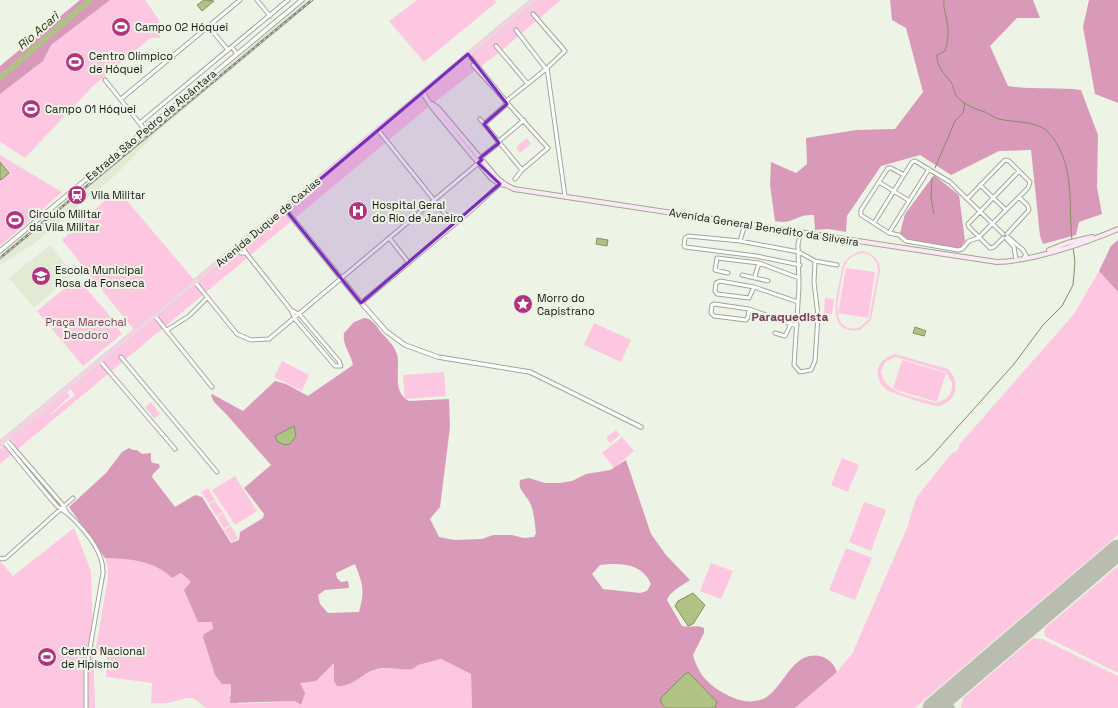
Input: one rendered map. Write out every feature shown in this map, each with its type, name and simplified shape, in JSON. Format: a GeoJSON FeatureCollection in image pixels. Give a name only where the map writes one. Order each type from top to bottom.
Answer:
{"type":"FeatureCollection","features":[{"type":"Feature","properties":{"kind":"main road","name":"Avenida Duque de Caxias"},"geometry":{"type":"LineString","coordinates":[[3,441],[534,0]]}},
{"type":"Feature","properties":{"kind":"main road"},"geometry":{"type":"LineString","coordinates":[[423,93],[432,104],[436,105],[480,160],[504,185]]}},
{"type":"Feature","properties":{"kind":"main road","name":"Avenida General Benedito da Silveira"},"geometry":{"type":"LineString","coordinates":[[504,185],[565,196],[984,261],[1000,262],[1021,258],[1096,237],[1118,229]]}},
{"type":"Feature","properties":{"kind":"street"},"geometry":{"type":"LineString","coordinates":[[121,100],[240,0]]}},
{"type":"Feature","properties":{"kind":"street"},"geometry":{"type":"LineString","coordinates":[[257,0],[270,16]]}},
{"type":"Feature","properties":{"kind":"street"},"geometry":{"type":"LineString","coordinates":[[140,123],[288,0]]}},
{"type":"Feature","properties":{"kind":"street","name":"Estrada São Pedro de Alcântara"},"geometry":{"type":"LineString","coordinates":[[0,251],[302,0]]}},
{"type":"Feature","properties":{"kind":"street"},"geometry":{"type":"LineString","coordinates":[[484,124],[564,54],[565,49],[533,14]]}},
{"type":"Feature","properties":{"kind":"street"},"geometry":{"type":"LineString","coordinates":[[208,27],[228,50]]}},
{"type":"Feature","properties":{"kind":"street"},"geometry":{"type":"LineString","coordinates":[[516,30],[547,69],[565,196]]}},
{"type":"Feature","properties":{"kind":"street"},"geometry":{"type":"LineString","coordinates":[[496,46],[528,84]]}},
{"type":"Feature","properties":{"kind":"street"},"geometry":{"type":"LineString","coordinates":[[232,47],[237,54]]}},
{"type":"Feature","properties":{"kind":"street"},"geometry":{"type":"LineString","coordinates":[[136,54],[172,57]]}},
{"type":"Feature","properties":{"kind":"street"},"geometry":{"type":"LineString","coordinates":[[468,54],[474,64],[507,103],[548,148],[522,170],[515,179]]}},
{"type":"Feature","properties":{"kind":"street"},"geometry":{"type":"LineString","coordinates":[[105,80],[145,130]]}},
{"type":"Feature","properties":{"kind":"street"},"geometry":{"type":"LineString","coordinates":[[480,119],[522,170]]}},
{"type":"Feature","properties":{"kind":"street"},"geometry":{"type":"LineString","coordinates":[[195,282],[237,334],[244,339],[258,341],[273,337],[340,279],[436,200],[524,120]]}},
{"type":"Feature","properties":{"kind":"street"},"geometry":{"type":"LineString","coordinates":[[378,130],[436,200],[454,225]]}},
{"type":"Feature","properties":{"kind":"street"},"geometry":{"type":"LineString","coordinates":[[904,175],[889,168],[860,212],[862,216],[889,233],[898,235],[904,240],[958,250],[962,249],[969,241],[979,237],[1019,197],[1030,183],[1009,161],[1005,160],[967,199]]}},
{"type":"Feature","properties":{"kind":"street"},"geometry":{"type":"LineString","coordinates":[[874,223],[914,161],[950,182],[992,224],[1023,250],[1021,258]]}},
{"type":"Feature","properties":{"kind":"street"},"geometry":{"type":"LineString","coordinates":[[889,233],[908,200],[929,169]]}},
{"type":"Feature","properties":{"kind":"street"},"geometry":{"type":"LineString","coordinates":[[1019,171],[968,224],[969,227],[992,248],[1029,210],[1028,206],[1019,197]]}},
{"type":"Feature","properties":{"kind":"street"},"geometry":{"type":"LineString","coordinates":[[879,182],[908,200]]}},
{"type":"Feature","properties":{"kind":"street"},"geometry":{"type":"LineString","coordinates":[[361,303],[504,185]]}},
{"type":"Feature","properties":{"kind":"street"},"geometry":{"type":"LineString","coordinates":[[980,186],[1006,210]]}},
{"type":"Feature","properties":{"kind":"street"},"geometry":{"type":"LineString","coordinates":[[285,208],[340,279],[394,338],[421,352],[438,357],[530,372],[641,427]]}},
{"type":"Feature","properties":{"kind":"street"},"geometry":{"type":"LineString","coordinates":[[740,241],[745,224]]}},
{"type":"Feature","properties":{"kind":"street"},"geometry":{"type":"LineString","coordinates":[[801,232],[798,240],[800,265],[794,365],[796,370],[804,372],[811,370],[815,361],[818,316],[814,282],[815,261]]}},
{"type":"Feature","properties":{"kind":"street"},"geometry":{"type":"LineString","coordinates":[[800,265],[756,256],[685,247],[685,238],[688,236],[740,241],[799,252],[815,261],[837,265]]}},
{"type":"Feature","properties":{"kind":"street"},"geometry":{"type":"LineString","coordinates":[[1005,236],[1021,258]]}},
{"type":"Feature","properties":{"kind":"street"},"geometry":{"type":"LineString","coordinates":[[390,239],[409,263]]}},
{"type":"Feature","properties":{"kind":"street"},"geometry":{"type":"LineString","coordinates":[[242,244],[246,253],[291,310],[295,319],[335,366],[341,366],[340,361],[300,315],[291,310]]}},
{"type":"Feature","properties":{"kind":"street"},"geometry":{"type":"LineString","coordinates":[[237,248],[241,253],[246,253]]}},
{"type":"Feature","properties":{"kind":"street"},"geometry":{"type":"LineString","coordinates":[[728,273],[715,270],[718,258],[758,263],[799,278]]}},
{"type":"Feature","properties":{"kind":"street"},"geometry":{"type":"LineString","coordinates":[[755,276],[758,263]]}},
{"type":"Feature","properties":{"kind":"street"},"geometry":{"type":"LineString","coordinates":[[742,274],[755,276],[768,281]]}},
{"type":"Feature","properties":{"kind":"street"},"geometry":{"type":"LineString","coordinates":[[754,287],[749,298],[717,294],[715,291],[716,283],[720,281],[754,287],[798,302]]}},
{"type":"Feature","properties":{"kind":"street"},"geometry":{"type":"LineString","coordinates":[[167,330],[189,316],[207,298]]}},
{"type":"Feature","properties":{"kind":"street"},"geometry":{"type":"LineString","coordinates":[[749,309],[746,320],[714,316],[711,313],[712,305],[714,304],[749,309],[797,326]]}},
{"type":"Feature","properties":{"kind":"street"},"geometry":{"type":"LineString","coordinates":[[155,316],[212,387]]}},
{"type":"Feature","properties":{"kind":"street"},"geometry":{"type":"LineString","coordinates":[[775,333],[785,336],[791,324]]}},
{"type":"Feature","properties":{"kind":"street"},"geometry":{"type":"LineString","coordinates":[[315,343],[321,339]]}},
{"type":"Feature","properties":{"kind":"street"},"geometry":{"type":"LineString","coordinates":[[121,357],[217,472]]}},
{"type":"Feature","properties":{"kind":"street"},"geometry":{"type":"LineString","coordinates":[[99,360],[175,449]]}},
{"type":"Feature","properties":{"kind":"street"},"geometry":{"type":"LineString","coordinates":[[3,441],[40,477],[100,554],[104,567],[86,671],[86,708]]}},
{"type":"Feature","properties":{"kind":"street"},"geometry":{"type":"LineString","coordinates":[[3,441],[61,510],[67,513]]}},
{"type":"Feature","properties":{"kind":"street"},"geometry":{"type":"LineString","coordinates":[[36,480],[40,477]]}},
{"type":"Feature","properties":{"kind":"street"},"geometry":{"type":"LineString","coordinates":[[0,558],[6,558],[73,498]]}},
{"type":"Feature","properties":{"kind":"highlighted area"},"geometry":{"type":"Polygon","coordinates":[[[468,54],[507,104],[484,124],[499,143],[480,158],[482,160],[478,163],[500,184],[361,303],[285,209],[468,54]]]}},
{"type":"Feature","properties":{"kind":"shaded area"},"geometry":{"type":"Polygon","coordinates":[[[80,0],[110,0],[51,45],[43,61],[0,94],[0,66],[80,0]]]}},
{"type":"Feature","properties":{"kind":"shaded area"},"geometry":{"type":"Polygon","coordinates":[[[204,0],[214,1],[202,11],[197,5],[204,0]]]}},
{"type":"Feature","properties":{"kind":"shaded area"},"geometry":{"type":"Polygon","coordinates":[[[306,0],[315,0],[159,130],[117,174],[32,245],[0,265],[0,255],[306,0]]]}},
{"type":"Feature","properties":{"kind":"shaded area"},"geometry":{"type":"Polygon","coordinates":[[[890,0],[1033,0],[1040,18],[1017,18],[990,46],[1008,86],[1081,90],[1098,135],[1097,187],[1102,214],[1079,222],[1076,235],[1043,244],[1040,236],[1031,150],[999,151],[951,175],[920,155],[881,166],[847,216],[846,232],[828,229],[815,230],[814,215],[803,216],[786,222],[775,221],[770,185],[771,162],[796,173],[807,164],[806,138],[856,130],[895,129],[923,92],[906,28],[892,20],[890,0]]]}},
{"type":"Feature","properties":{"kind":"shaded area"},"geometry":{"type":"Polygon","coordinates":[[[1089,0],[1118,0],[1118,103],[1095,94],[1083,27],[1089,0]]]}},
{"type":"Feature","properties":{"kind":"shaded area"},"geometry":{"type":"Polygon","coordinates":[[[0,162],[9,173],[1,180],[0,179],[0,162]]]}},
{"type":"Feature","properties":{"kind":"shaded area"},"geometry":{"type":"Polygon","coordinates":[[[934,175],[959,195],[965,241],[960,248],[910,241],[900,233],[905,214],[934,175]]]}},
{"type":"Feature","properties":{"kind":"shaded area"},"geometry":{"type":"Polygon","coordinates":[[[597,238],[608,240],[607,246],[596,244],[597,238]]]}},
{"type":"Feature","properties":{"kind":"shaded area"},"geometry":{"type":"Polygon","coordinates":[[[1118,240],[1118,292],[1099,271],[1111,246],[1118,240]]]}},
{"type":"Feature","properties":{"kind":"shaded area","name":"Escola Municipal Rosa da Fonseca"},"geometry":{"type":"Polygon","coordinates":[[[50,245],[73,274],[34,308],[9,278],[50,245]]]}},
{"type":"Feature","properties":{"kind":"shaded area"},"geometry":{"type":"Polygon","coordinates":[[[364,318],[372,321],[394,348],[398,360],[398,386],[403,397],[409,401],[449,399],[450,427],[440,507],[430,519],[439,537],[454,540],[482,539],[493,535],[512,535],[524,538],[534,537],[536,533],[533,512],[530,502],[520,487],[520,480],[529,478],[545,483],[572,481],[586,474],[610,470],[626,460],[651,534],[666,555],[690,580],[674,591],[667,600],[682,626],[699,626],[704,628],[704,633],[693,655],[697,666],[706,680],[725,694],[741,700],[757,701],[770,694],[789,671],[804,658],[812,656],[828,659],[835,667],[837,672],[795,708],[472,708],[471,674],[441,659],[418,665],[413,669],[379,669],[369,672],[343,686],[337,686],[334,681],[334,663],[316,681],[300,683],[305,693],[301,705],[294,701],[230,703],[231,684],[222,684],[215,675],[203,637],[204,634],[213,629],[212,622],[198,622],[184,590],[191,582],[181,573],[172,578],[157,567],[149,564],[132,560],[105,558],[69,507],[106,473],[122,452],[129,448],[137,450],[142,454],[151,453],[151,461],[159,464],[160,467],[152,477],[175,507],[195,495],[202,497],[231,543],[239,540],[240,532],[263,518],[264,514],[244,488],[271,465],[214,402],[211,396],[212,394],[243,411],[275,381],[286,384],[308,396],[353,365],[344,342],[344,333],[354,322],[364,318]],[[355,564],[336,573],[337,578],[341,582],[348,581],[349,588],[325,590],[318,595],[320,604],[328,613],[359,612],[362,598],[362,588],[355,564]],[[610,564],[600,565],[592,574],[603,589],[640,593],[647,591],[651,584],[644,573],[634,567],[610,564]]]}},
{"type":"Feature","properties":{"kind":"shaded area"},"geometry":{"type":"Polygon","coordinates":[[[915,327],[926,331],[924,336],[913,333],[915,327]]]}},
{"type":"Feature","properties":{"kind":"shaded area"},"geometry":{"type":"Polygon","coordinates":[[[294,426],[296,436],[290,444],[284,445],[277,441],[275,436],[294,426]]]}},
{"type":"Feature","properties":{"kind":"shaded area"},"geometry":{"type":"Polygon","coordinates":[[[693,593],[705,605],[693,624],[688,626],[675,606],[678,601],[693,593]]]}},
{"type":"Feature","properties":{"kind":"shaded area"},"geometry":{"type":"Polygon","coordinates":[[[686,673],[689,673],[717,702],[715,708],[666,708],[662,705],[661,698],[686,673]]]}},
{"type":"Feature","properties":{"kind":"green space","name":"Centro Olímpico de Hóquei"},"geometry":{"type":"Polygon","coordinates":[[[105,0],[145,0],[159,20],[160,38],[150,38],[92,87],[25,158],[0,142],[0,86],[105,0]]]}},
{"type":"Feature","properties":{"kind":"green space"},"geometry":{"type":"Polygon","coordinates":[[[417,0],[494,0],[497,2],[424,62],[389,21],[417,0]]]}},
{"type":"Feature","properties":{"kind":"green space"},"geometry":{"type":"Polygon","coordinates":[[[535,0],[561,0],[501,51],[432,104],[0,464],[0,449],[4,446],[8,450],[15,444],[11,439],[67,392],[70,396],[44,420],[75,395],[68,386],[134,330],[62,240],[117,189],[195,281],[535,0]]]}},
{"type":"Feature","properties":{"kind":"green space"},"geometry":{"type":"Polygon","coordinates":[[[527,138],[531,144],[520,153],[516,147],[527,138]]]}},
{"type":"Feature","properties":{"kind":"green space","name":"Círculo Militar da Vila Militar"},"geometry":{"type":"Polygon","coordinates":[[[0,155],[62,192],[0,246],[0,155]]]}},
{"type":"Feature","properties":{"kind":"green space"},"geometry":{"type":"Polygon","coordinates":[[[862,251],[873,255],[879,264],[880,271],[871,320],[860,330],[848,330],[841,326],[837,318],[836,299],[843,265],[849,257],[862,251]],[[862,253],[853,256],[844,268],[838,297],[838,307],[842,324],[848,328],[859,328],[869,319],[878,271],[876,261],[871,256],[862,253]]]}},
{"type":"Feature","properties":{"kind":"green space"},"geometry":{"type":"Polygon","coordinates":[[[846,268],[875,272],[868,318],[838,313],[846,268]]]}},
{"type":"Feature","properties":{"kind":"green space"},"geometry":{"type":"Polygon","coordinates":[[[1099,271],[1118,292],[1118,535],[915,708],[795,708],[837,672],[852,654],[907,528],[916,498],[951,454],[958,450],[959,445],[1074,314],[1099,271]]]}},
{"type":"Feature","properties":{"kind":"green space","name":"Praça Marechal Deodoro"},"geometry":{"type":"Polygon","coordinates":[[[77,278],[106,311],[122,334],[83,366],[37,311],[77,278]]]}},
{"type":"Feature","properties":{"kind":"green space"},"geometry":{"type":"Polygon","coordinates":[[[825,298],[834,299],[832,314],[824,313],[825,298]]]}},
{"type":"Feature","properties":{"kind":"green space"},"geometry":{"type":"Polygon","coordinates":[[[594,323],[631,340],[621,362],[584,345],[594,323]]]}},
{"type":"Feature","properties":{"kind":"green space"},"geometry":{"type":"Polygon","coordinates":[[[895,354],[948,369],[953,376],[956,388],[952,397],[948,402],[937,406],[887,390],[882,385],[877,374],[880,364],[889,356],[895,354]],[[896,357],[886,361],[881,371],[883,379],[894,390],[936,403],[948,396],[952,387],[952,383],[946,372],[896,357]]]}},
{"type":"Feature","properties":{"kind":"green space"},"geometry":{"type":"Polygon","coordinates":[[[902,360],[946,373],[937,402],[893,389],[902,360]]]}},
{"type":"Feature","properties":{"kind":"green space"},"geometry":{"type":"Polygon","coordinates":[[[282,361],[309,375],[302,391],[274,377],[282,361]]]}},
{"type":"Feature","properties":{"kind":"green space"},"geometry":{"type":"Polygon","coordinates":[[[444,372],[446,396],[405,399],[403,375],[444,372]]]}},
{"type":"Feature","properties":{"kind":"green space"},"geometry":{"type":"Polygon","coordinates":[[[151,402],[160,414],[154,418],[145,407],[151,402]]]}},
{"type":"Feature","properties":{"kind":"green space"},"geometry":{"type":"Polygon","coordinates":[[[616,430],[620,435],[610,443],[606,438],[616,430]]]}},
{"type":"Feature","properties":{"kind":"green space"},"geometry":{"type":"Polygon","coordinates":[[[622,437],[634,451],[614,468],[602,453],[622,437]]]}},
{"type":"Feature","properties":{"kind":"green space"},"geometry":{"type":"Polygon","coordinates":[[[842,458],[859,465],[848,492],[831,485],[842,458]]]}},
{"type":"Feature","properties":{"kind":"green space"},"geometry":{"type":"Polygon","coordinates":[[[235,476],[257,511],[235,525],[212,490],[235,476]]]}},
{"type":"Feature","properties":{"kind":"green space"},"geometry":{"type":"Polygon","coordinates":[[[208,488],[215,500],[209,503],[201,492],[208,488]]]}},
{"type":"Feature","properties":{"kind":"green space"},"geometry":{"type":"Polygon","coordinates":[[[215,501],[223,512],[216,516],[209,504],[215,501]]]}},
{"type":"Feature","properties":{"kind":"green space"},"geometry":{"type":"Polygon","coordinates":[[[864,502],[886,510],[871,551],[849,542],[864,502]]]}},
{"type":"Feature","properties":{"kind":"green space"},"geometry":{"type":"Polygon","coordinates":[[[223,513],[230,525],[224,529],[217,517],[223,513]]]}},
{"type":"Feature","properties":{"kind":"green space"},"geometry":{"type":"Polygon","coordinates":[[[231,526],[238,538],[232,542],[224,530],[231,526]]]}},
{"type":"Feature","properties":{"kind":"green space","name":"Centro Nacional de Hipismo"},"geometry":{"type":"Polygon","coordinates":[[[74,528],[91,571],[95,708],[0,708],[0,561],[13,576],[74,528]]]}},
{"type":"Feature","properties":{"kind":"green space"},"geometry":{"type":"Polygon","coordinates":[[[846,548],[872,558],[855,600],[829,590],[846,548]]]}},
{"type":"Feature","properties":{"kind":"green space"},"geometry":{"type":"Polygon","coordinates":[[[105,558],[132,560],[149,564],[157,567],[172,578],[181,573],[191,582],[212,622],[213,629],[204,634],[231,684],[229,695],[239,704],[294,701],[299,705],[303,690],[299,683],[334,663],[365,675],[374,670],[384,668],[412,669],[418,665],[441,659],[471,674],[472,708],[205,708],[191,698],[165,703],[151,703],[152,683],[106,677],[107,655],[95,653],[108,578],[108,569],[105,558]]]}},
{"type":"Feature","properties":{"kind":"green space"},"geometry":{"type":"Polygon","coordinates":[[[711,563],[733,571],[721,599],[700,591],[711,563]]]}},
{"type":"Feature","properties":{"kind":"green space"},"geometry":{"type":"Polygon","coordinates":[[[1118,566],[1118,673],[1046,637],[1044,633],[1045,628],[1118,566]]]}},
{"type":"Feature","properties":{"kind":"green space"},"geometry":{"type":"Polygon","coordinates":[[[1033,638],[1042,639],[1118,676],[1118,708],[961,708],[963,698],[1033,638]]]}},
{"type":"Feature","properties":{"kind":"waterway","name":"Rio Acari"},"geometry":{"type":"LineString","coordinates":[[0,78],[90,0]]}},
{"type":"Feature","properties":{"kind":"waterway"},"geometry":{"type":"LineString","coordinates":[[944,0],[944,8],[948,25],[948,36],[945,51],[937,55],[939,66],[951,82],[957,96],[964,103],[997,118],[1037,125],[1048,132],[1057,144],[1063,156],[1067,170],[1072,240]]}},
{"type":"Feature","properties":{"kind":"waterway"},"geometry":{"type":"LineString","coordinates":[[935,168],[955,121],[963,113],[965,103]]}},
{"type":"Feature","properties":{"kind":"waterway"},"geometry":{"type":"LineString","coordinates":[[932,178],[931,197],[934,214]]}},
{"type":"Feature","properties":{"kind":"waterway"},"geometry":{"type":"LineString","coordinates":[[916,470],[929,459],[1014,364],[1043,325],[1062,306],[1073,285],[1075,262],[1073,247]]}},
{"type":"Feature","properties":{"kind":"taxiway"},"geometry":{"type":"LineString","coordinates":[[942,700],[951,708]]}},
{"type":"Feature","properties":{"kind":"runway"},"geometry":{"type":"LineString","coordinates":[[933,708],[1118,550]]}},
{"type":"Feature","properties":{"kind":"railway"},"geometry":{"type":"LineString","coordinates":[[0,258],[312,0]]}},
{"type":"Feature","properties":{"kind":"place","name":"Campo 02 Hóquei"},"geometry":{"type":"Point","coordinates":[121,27]}},
{"type":"Feature","properties":{"kind":"place","name":"Centro Olímpico de Hóquei"},"geometry":{"type":"Point","coordinates":[75,62]}},
{"type":"Feature","properties":{"kind":"place","name":"Campo 01 Hóquei"},"geometry":{"type":"Point","coordinates":[31,109]}},
{"type":"Feature","properties":{"kind":"place","name":"Vila Militar"},"geometry":{"type":"Point","coordinates":[77,195]}},
{"type":"Feature","properties":{"kind":"place","name":"Hospital Geral do Rio de Janeiro"},"geometry":{"type":"Point","coordinates":[358,211]}},
{"type":"Feature","properties":{"kind":"place","name":"Círculo Militar da Vila Militar"},"geometry":{"type":"Point","coordinates":[15,220]}},
{"type":"Feature","properties":{"kind":"place","name":"Escola Municipal Rosa da Fonseca"},"geometry":{"type":"Point","coordinates":[41,276]}},
{"type":"Feature","properties":{"kind":"place","name":"Morro do Capistrano"},"geometry":{"type":"Point","coordinates":[523,304]}},
{"type":"Feature","properties":{"kind":"place","name":"Centro Nacional de Hipismo"},"geometry":{"type":"Point","coordinates":[47,657]}},
{"type":"Feature","properties":{"kind":"district","name":"Paraquedista"},"geometry":{"type":"Point","coordinates":[790,317]}}]}
